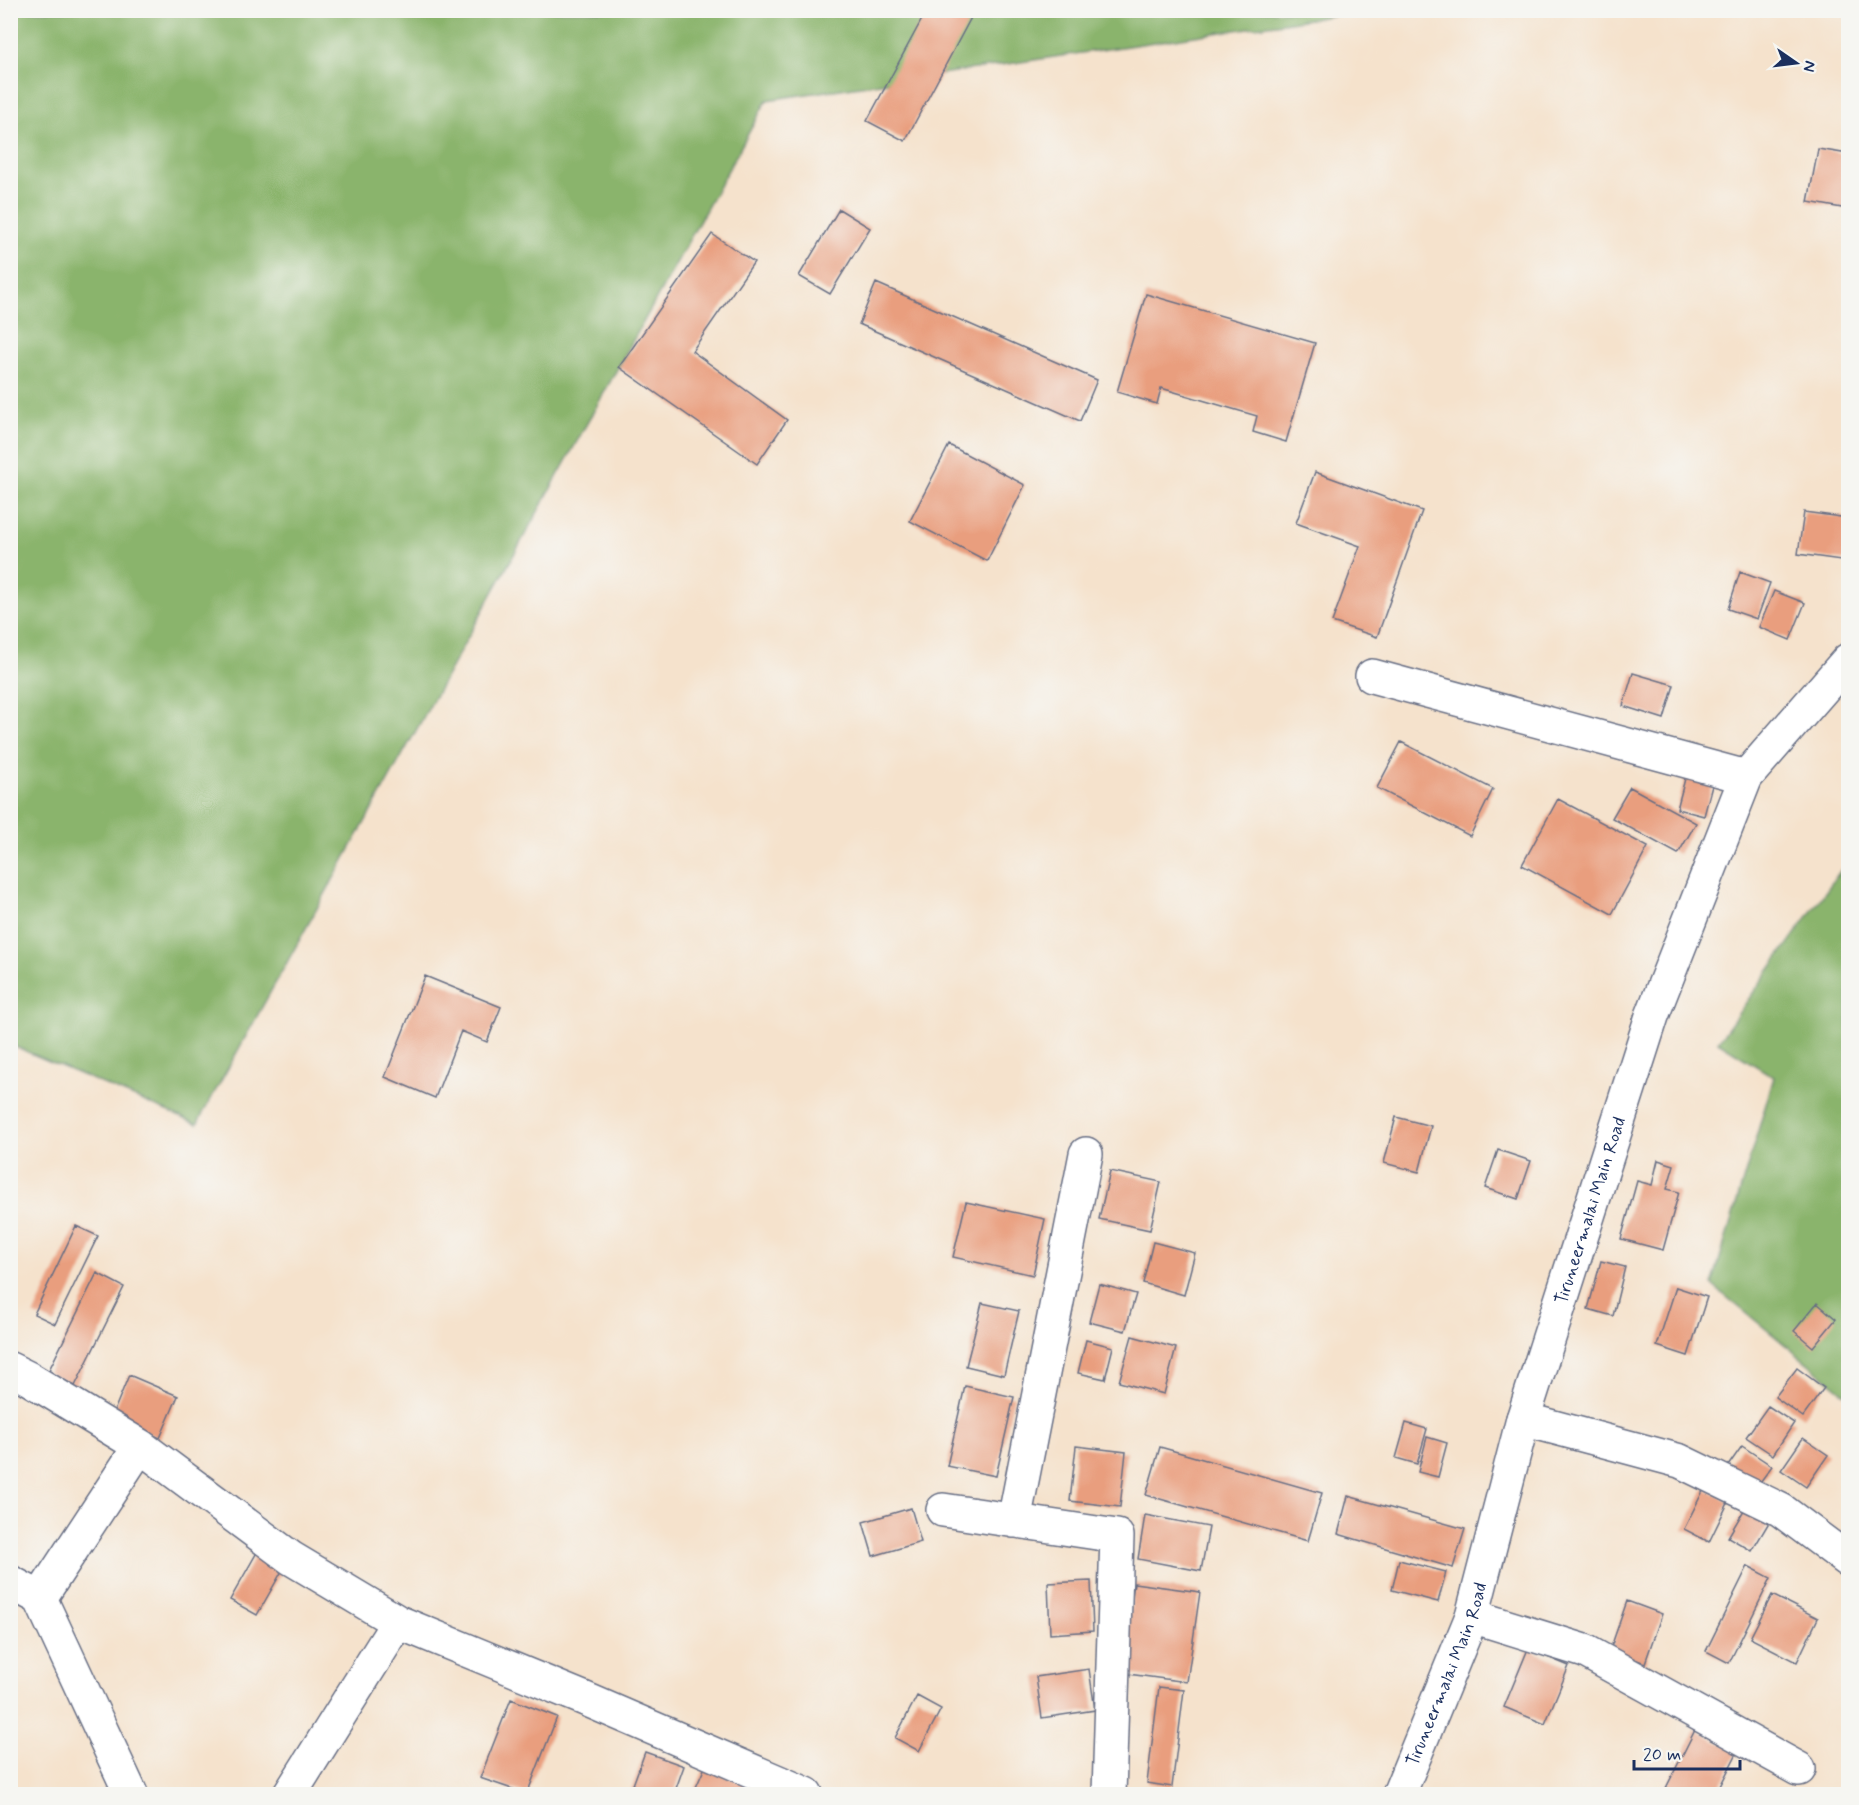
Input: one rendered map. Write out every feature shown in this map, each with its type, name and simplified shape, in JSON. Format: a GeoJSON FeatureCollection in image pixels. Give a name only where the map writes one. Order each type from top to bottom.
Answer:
{"type":"FeatureCollection","features":[{"type":"Feature","properties":{"kind":"street","name":"Tiruneermalai Main Road"},"geometry":{"type":"LineString","coordinates":[[1399,1794],[1472,1616],[1523,1419],[1652,1016],[1746,777],[1848,660]]}},
{"type":"Feature","properties":{"kind":"street"},"geometry":{"type":"LineString","coordinates":[[1372,676],[1746,777]]}},
{"type":"Feature","properties":{"kind":"street"},"geometry":{"type":"LineString","coordinates":[[1014,1521],[1086,1154]]}},
{"type":"Feature","properties":{"kind":"street"},"geometry":{"type":"LineString","coordinates":[[10,1370],[28,1378],[140,1446],[291,1558],[398,1622],[583,1698],[806,1794]]}},
{"type":"Feature","properties":{"kind":"street"},"geometry":{"type":"LineString","coordinates":[[1523,1419],[1680,1461],[1781,1510],[1848,1560]]}},
{"type":"Feature","properties":{"kind":"street"},"geometry":{"type":"LineString","coordinates":[[39,1598],[140,1446]]}},
{"type":"Feature","properties":{"kind":"street"},"geometry":{"type":"LineString","coordinates":[[943,1510],[1117,1536],[1109,1794]]}},
{"type":"Feature","properties":{"kind":"street"},"geometry":{"type":"LineString","coordinates":[[10,1582],[39,1598],[131,1794]]}},
{"type":"Feature","properties":{"kind":"street"},"geometry":{"type":"LineString","coordinates":[[1472,1616],[1585,1651],[1799,1768]]}},
{"type":"Feature","properties":{"kind":"street"},"geometry":{"type":"LineString","coordinates":[[290,1794],[398,1622]]}},
{"type":"Feature","properties":{"kind":"green space"},"geometry":{"type":"Polygon","coordinates":[[[10,11],[1363,11],[767,100],[197,1124],[11,1045],[10,11]]]}},
{"type":"Feature","properties":{"kind":"green space"},"geometry":{"type":"Polygon","coordinates":[[[1848,860],[1848,1396],[1712,1285],[1774,1077],[1718,1042],[1848,860]]]}},
{"type":"Feature","properties":{"kind":"building"},"geometry":{"type":"Polygon","coordinates":[[[927,10],[975,10],[905,141],[867,121],[927,10]]]}},
{"type":"Feature","properties":{"kind":"building"},"geometry":{"type":"Polygon","coordinates":[[[1818,149],[1848,154],[1848,209],[1808,202],[1818,149]]]}},
{"type":"Feature","properties":{"kind":"building"},"geometry":{"type":"Polygon","coordinates":[[[839,209],[870,228],[830,294],[799,276],[839,209]]]}},
{"type":"Feature","properties":{"kind":"building"},"geometry":{"type":"Polygon","coordinates":[[[712,234],[754,262],[692,351],[787,420],[757,464],[619,367],[712,234]]]}},
{"type":"Feature","properties":{"kind":"building"},"geometry":{"type":"Polygon","coordinates":[[[876,283],[1097,380],[1080,421],[859,324],[876,283]]]}},
{"type":"Feature","properties":{"kind":"building"},"geometry":{"type":"Polygon","coordinates":[[[1146,294],[1315,343],[1286,442],[1253,432],[1257,416],[1161,388],[1157,404],[1117,392],[1146,294]]]}},
{"type":"Feature","properties":{"kind":"building"},"geometry":{"type":"Polygon","coordinates":[[[949,445],[1025,485],[987,561],[910,521],[949,445]]]}},
{"type":"Feature","properties":{"kind":"building"},"geometry":{"type":"Polygon","coordinates":[[[1315,472],[1422,511],[1377,637],[1332,622],[1360,546],[1296,523],[1315,472]]]}},
{"type":"Feature","properties":{"kind":"building"},"geometry":{"type":"Polygon","coordinates":[[[1804,512],[1848,518],[1848,561],[1798,554],[1804,512]]]}},
{"type":"Feature","properties":{"kind":"building"},"geometry":{"type":"Polygon","coordinates":[[[1740,572],[1770,583],[1757,619],[1728,609],[1740,572]]]}},
{"type":"Feature","properties":{"kind":"building"},"geometry":{"type":"Polygon","coordinates":[[[1774,591],[1805,603],[1790,640],[1759,627],[1774,591]]]}},
{"type":"Feature","properties":{"kind":"building"},"geometry":{"type":"Polygon","coordinates":[[[1633,673],[1674,685],[1664,719],[1623,706],[1633,673]]]}},
{"type":"Feature","properties":{"kind":"building"},"geometry":{"type":"Polygon","coordinates":[[[1401,742],[1493,789],[1470,836],[1377,788],[1401,742]]]}},
{"type":"Feature","properties":{"kind":"building"},"geometry":{"type":"Polygon","coordinates":[[[1687,771],[1714,778],[1704,816],[1677,809],[1687,771]]]}},
{"type":"Feature","properties":{"kind":"building"},"geometry":{"type":"Polygon","coordinates":[[[1630,787],[1696,823],[1678,854],[1612,818],[1630,787]]]}},
{"type":"Feature","properties":{"kind":"building"},"geometry":{"type":"Polygon","coordinates":[[[1558,799],[1648,847],[1612,914],[1522,865],[1558,799]]]}},
{"type":"Feature","properties":{"kind":"building"},"geometry":{"type":"Polygon","coordinates":[[[425,976],[501,1007],[487,1042],[461,1031],[435,1098],[385,1077],[425,976]]]}},
{"type":"Feature","properties":{"kind":"building"},"geometry":{"type":"Polygon","coordinates":[[[1396,1117],[1431,1126],[1419,1172],[1384,1163],[1396,1117]]]}},
{"type":"Feature","properties":{"kind":"building"},"geometry":{"type":"Polygon","coordinates":[[[1498,1150],[1531,1161],[1518,1199],[1485,1188],[1498,1150]]]}},
{"type":"Feature","properties":{"kind":"building"},"geometry":{"type":"Polygon","coordinates":[[[1658,1160],[1674,1165],[1667,1189],[1679,1192],[1663,1250],[1621,1239],[1637,1181],[1652,1185],[1658,1160]]]}},
{"type":"Feature","properties":{"kind":"building"},"geometry":{"type":"Polygon","coordinates":[[[1110,1171],[1161,1182],[1150,1230],[1099,1219],[1110,1171]]]}},
{"type":"Feature","properties":{"kind":"building"},"geometry":{"type":"Polygon","coordinates":[[[966,1202],[1045,1219],[1033,1275],[953,1257],[966,1202]]]}},
{"type":"Feature","properties":{"kind":"building"},"geometry":{"type":"Polygon","coordinates":[[[76,1226],[98,1236],[55,1324],[34,1314],[76,1226]]]}},
{"type":"Feature","properties":{"kind":"building"},"geometry":{"type":"Polygon","coordinates":[[[1153,1242],[1195,1253],[1184,1295],[1143,1283],[1153,1242]]]}},
{"type":"Feature","properties":{"kind":"building"},"geometry":{"type":"Polygon","coordinates":[[[1601,1261],[1625,1267],[1613,1316],[1588,1309],[1601,1261]]]}},
{"type":"Feature","properties":{"kind":"building"},"geometry":{"type":"Polygon","coordinates":[[[97,1273],[124,1287],[75,1386],[48,1372],[97,1273]]]}},
{"type":"Feature","properties":{"kind":"building"},"geometry":{"type":"Polygon","coordinates":[[[1099,1284],[1136,1294],[1125,1331],[1089,1322],[1099,1284]]]}},
{"type":"Feature","properties":{"kind":"building"},"geometry":{"type":"Polygon","coordinates":[[[1676,1287],[1707,1297],[1688,1356],[1657,1346],[1676,1287]]]}},
{"type":"Feature","properties":{"kind":"building"},"geometry":{"type":"Polygon","coordinates":[[[982,1303],[1019,1311],[1004,1375],[966,1366],[982,1303]]]}},
{"type":"Feature","properties":{"kind":"building"},"geometry":{"type":"Polygon","coordinates":[[[1817,1303],[1836,1319],[1813,1347],[1794,1331],[1817,1303]]]}},
{"type":"Feature","properties":{"kind":"building"},"geometry":{"type":"Polygon","coordinates":[[[1132,1336],[1176,1348],[1164,1394],[1119,1382],[1132,1336]]]}},
{"type":"Feature","properties":{"kind":"building"},"geometry":{"type":"Polygon","coordinates":[[[1086,1340],[1113,1347],[1105,1379],[1078,1373],[1086,1340]]]}},
{"type":"Feature","properties":{"kind":"building"},"geometry":{"type":"Polygon","coordinates":[[[1797,1368],[1824,1388],[1803,1417],[1775,1397],[1797,1368]]]}},
{"type":"Feature","properties":{"kind":"building"},"geometry":{"type":"Polygon","coordinates":[[[129,1375],[178,1396],[160,1438],[112,1416],[129,1375]]]}},
{"type":"Feature","properties":{"kind":"building"},"geometry":{"type":"Polygon","coordinates":[[[965,1386],[1014,1397],[996,1476],[947,1466],[965,1386]]]}},
{"type":"Feature","properties":{"kind":"building"},"geometry":{"type":"Polygon","coordinates":[[[1768,1406],[1794,1423],[1773,1455],[1746,1437],[1768,1406]]]}},
{"type":"Feature","properties":{"kind":"building"},"geometry":{"type":"Polygon","coordinates":[[[1406,1423],[1427,1429],[1417,1464],[1396,1458],[1406,1423]]]}},
{"type":"Feature","properties":{"kind":"building"},"geometry":{"type":"Polygon","coordinates":[[[1427,1437],[1447,1443],[1438,1477],[1418,1472],[1427,1437]]]}},
{"type":"Feature","properties":{"kind":"building"},"geometry":{"type":"Polygon","coordinates":[[[1803,1438],[1828,1455],[1806,1487],[1781,1470],[1803,1438]]]}},
{"type":"Feature","properties":{"kind":"building"},"geometry":{"type":"Polygon","coordinates":[[[1076,1446],[1126,1452],[1120,1507],[1070,1501],[1076,1446]]]}},
{"type":"Feature","properties":{"kind":"building"},"geometry":{"type":"Polygon","coordinates":[[[1742,1446],[1772,1466],[1758,1485],[1728,1466],[1742,1446]]]}},
{"type":"Feature","properties":{"kind":"building"},"geometry":{"type":"Polygon","coordinates":[[[1160,1447],[1322,1493],[1308,1541],[1146,1495],[1160,1447]]]}},
{"type":"Feature","properties":{"kind":"building"},"geometry":{"type":"Polygon","coordinates":[[[1704,1489],[1729,1501],[1709,1542],[1684,1529],[1704,1489]]]}},
{"type":"Feature","properties":{"kind":"building"},"geometry":{"type":"Polygon","coordinates":[[[1348,1496],[1465,1529],[1453,1568],[1338,1534],[1348,1496]]]}},
{"type":"Feature","properties":{"kind":"building"},"geometry":{"type":"Polygon","coordinates":[[[1747,1505],[1771,1519],[1752,1551],[1728,1537],[1747,1505]]]}},
{"type":"Feature","properties":{"kind":"building"},"geometry":{"type":"Polygon","coordinates":[[[911,1508],[921,1542],[873,1556],[863,1522],[911,1508]]]}},
{"type":"Feature","properties":{"kind":"building"},"geometry":{"type":"Polygon","coordinates":[[[1145,1515],[1209,1527],[1201,1571],[1138,1559],[1145,1515]]]}},
{"type":"Feature","properties":{"kind":"building"},"geometry":{"type":"Polygon","coordinates":[[[260,1547],[287,1562],[257,1615],[230,1600],[260,1547]]]}},
{"type":"Feature","properties":{"kind":"building"},"geometry":{"type":"Polygon","coordinates":[[[1399,1560],[1446,1572],[1438,1602],[1392,1590],[1399,1560]]]}},
{"type":"Feature","properties":{"kind":"building"},"geometry":{"type":"Polygon","coordinates":[[[1748,1566],[1771,1578],[1729,1663],[1706,1651],[1748,1566]]]}},
{"type":"Feature","properties":{"kind":"building"},"geometry":{"type":"Polygon","coordinates":[[[1091,1581],[1093,1631],[1050,1634],[1048,1583],[1091,1581]]]}},
{"type":"Feature","properties":{"kind":"building"},"geometry":{"type":"Polygon","coordinates":[[[1134,1583],[1200,1592],[1187,1682],[1121,1673],[1134,1583]]]}},
{"type":"Feature","properties":{"kind":"building"},"geometry":{"type":"Polygon","coordinates":[[[1772,1595],[1818,1618],[1797,1662],[1750,1638],[1772,1595]]]}},
{"type":"Feature","properties":{"kind":"building"},"geometry":{"type":"Polygon","coordinates":[[[1627,1601],[1662,1614],[1645,1663],[1610,1650],[1627,1601]]]}},
{"type":"Feature","properties":{"kind":"building"},"geometry":{"type":"Polygon","coordinates":[[[1528,1649],[1569,1666],[1545,1724],[1504,1707],[1528,1649]]]}},
{"type":"Feature","properties":{"kind":"building"},"geometry":{"type":"Polygon","coordinates":[[[1089,1669],[1095,1710],[1042,1718],[1036,1677],[1089,1669]]]}},
{"type":"Feature","properties":{"kind":"building"},"geometry":{"type":"Polygon","coordinates":[[[1159,1687],[1184,1690],[1172,1787],[1147,1783],[1159,1687]]]}},
{"type":"Feature","properties":{"kind":"building"},"geometry":{"type":"Polygon","coordinates":[[[917,1696],[941,1709],[919,1751],[895,1738],[917,1696]]]}},
{"type":"Feature","properties":{"kind":"building"},"geometry":{"type":"Polygon","coordinates":[[[511,1699],[557,1717],[527,1794],[480,1778],[511,1699]]]}},
{"type":"Feature","properties":{"kind":"building"},"geometry":{"type":"Polygon","coordinates":[[[1695,1730],[1738,1751],[1716,1794],[1663,1794],[1695,1730]]]}},
{"type":"Feature","properties":{"kind":"building"},"geometry":{"type":"Polygon","coordinates":[[[645,1752],[684,1766],[674,1794],[630,1793],[645,1752]]]}},
{"type":"Feature","properties":{"kind":"building"},"geometry":{"type":"Polygon","coordinates":[[[705,1767],[767,1794],[693,1794],[705,1767]]]}}]}
